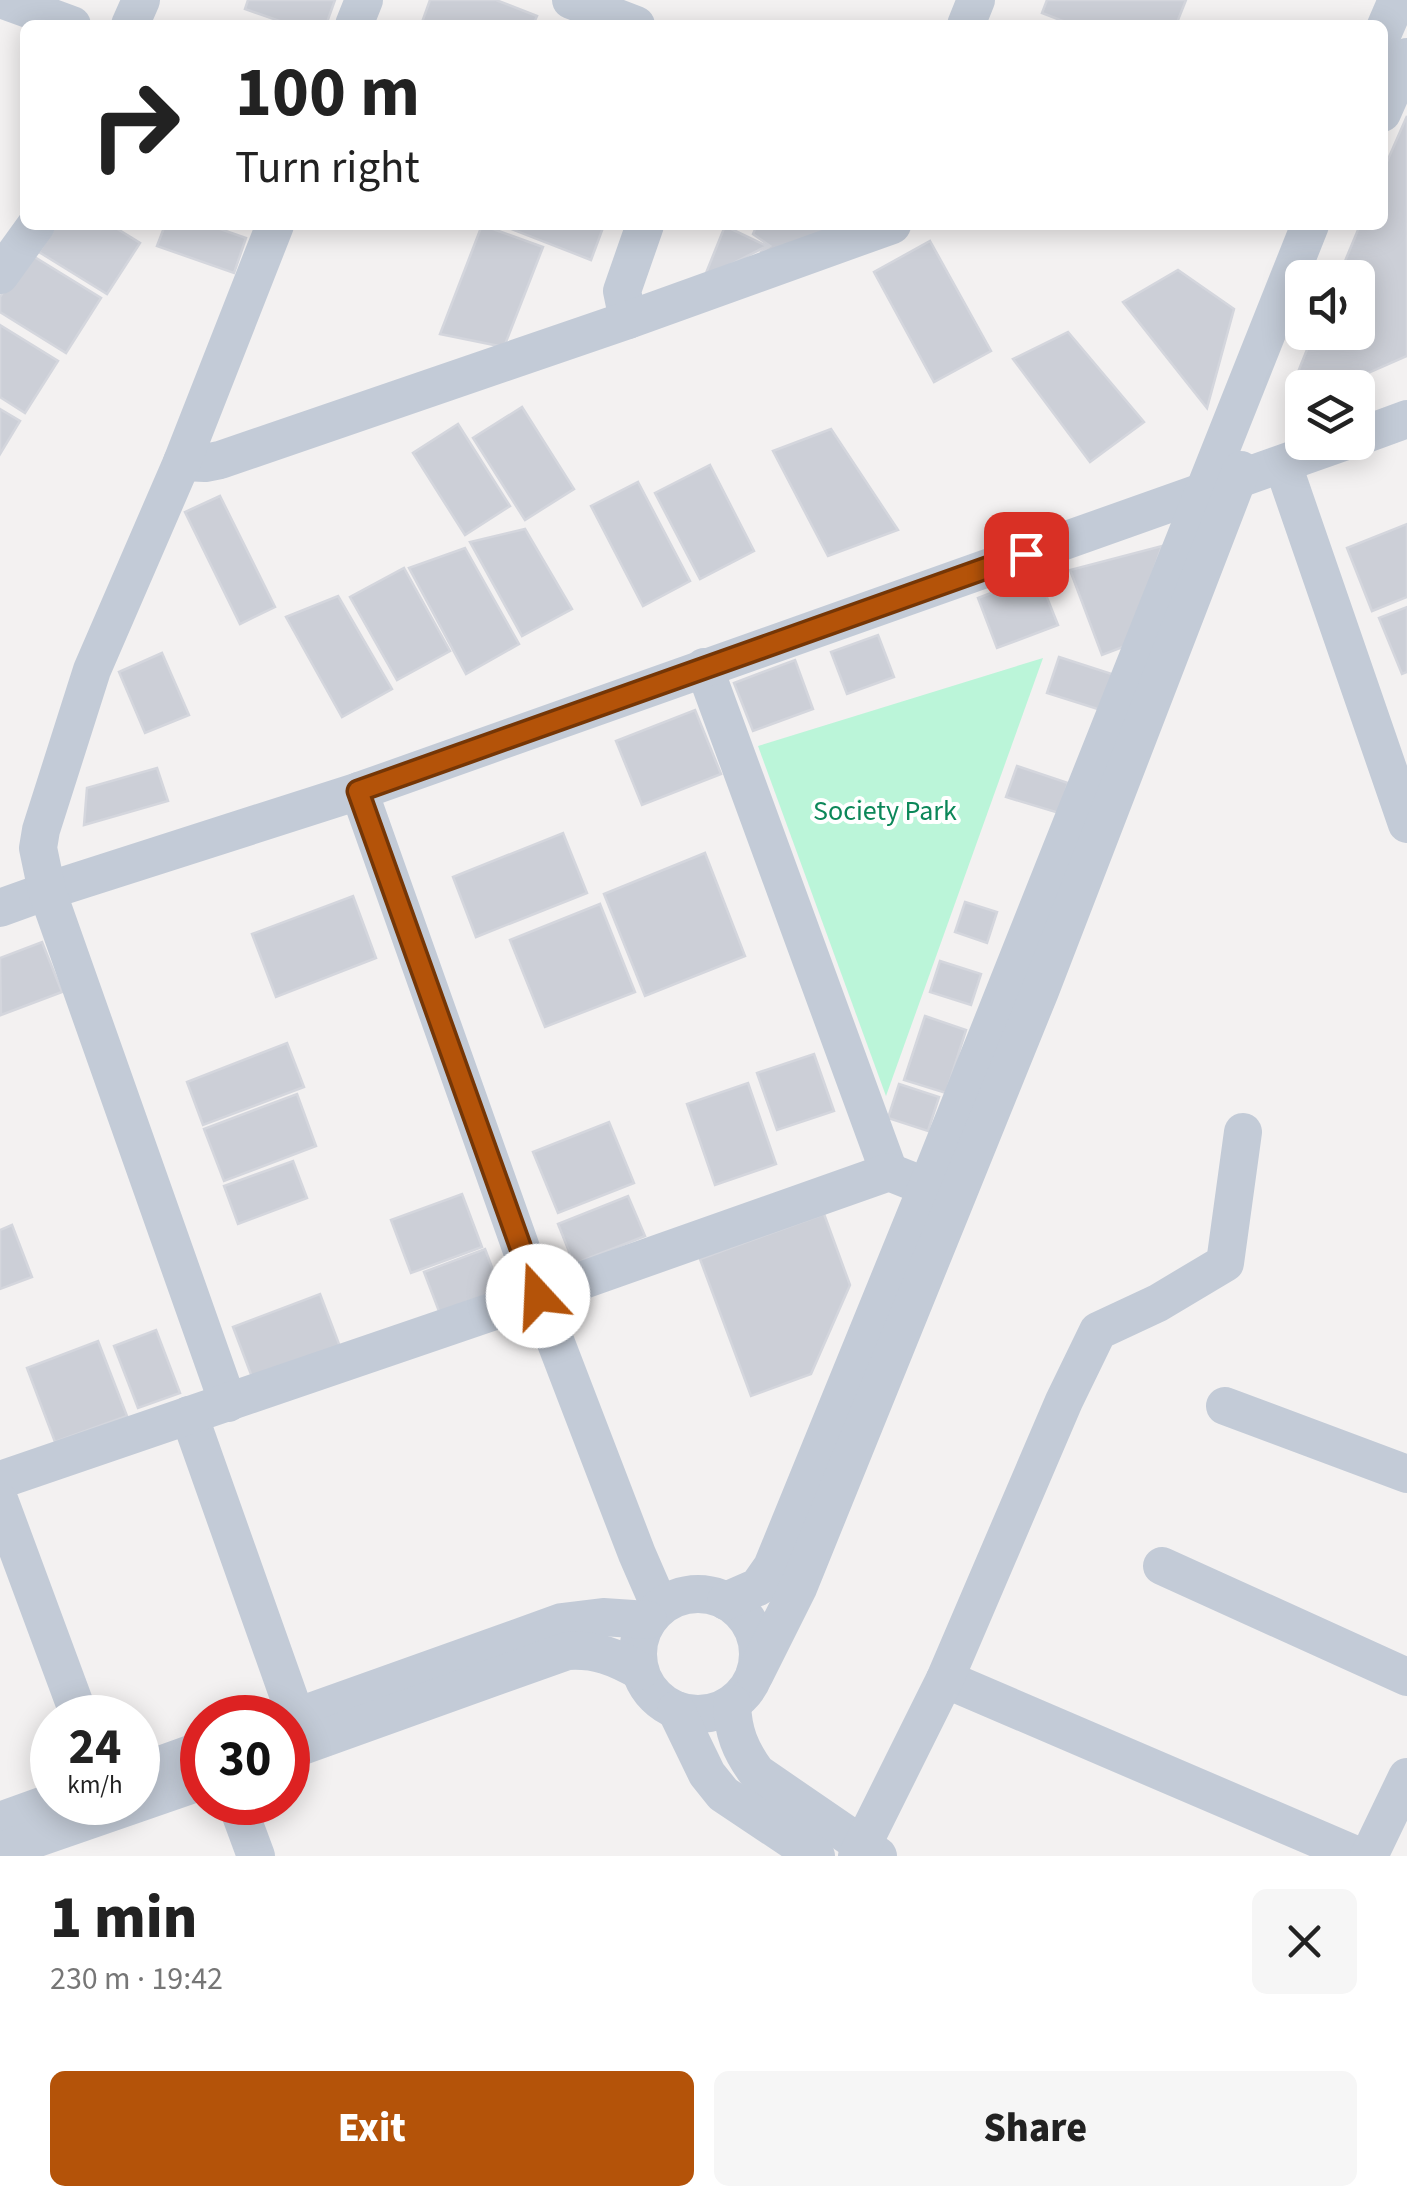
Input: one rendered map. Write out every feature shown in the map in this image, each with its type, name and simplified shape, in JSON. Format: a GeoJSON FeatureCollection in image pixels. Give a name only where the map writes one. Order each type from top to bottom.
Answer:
{"type":"FeatureCollection","features":[{"type":"Feature","properties":{"kind":"street"},"geometry":{"type":"LineString","coordinates":[[3,0],[58,20]]}},
{"type":"Feature","properties":{"kind":"street"},"geometry":{"type":"LineString","coordinates":[[590,4],[625,20]]}},
{"type":"Feature","properties":{"kind":"street"},"geometry":{"type":"LineString","coordinates":[[1388,98],[1407,57]]}},
{"type":"Feature","properties":{"kind":"street"},"geometry":{"type":"LineString","coordinates":[[0,275],[32,230]]}},
{"type":"Feature","properties":{"kind":"street"},"geometry":{"type":"LineString","coordinates":[[228,1403],[47,891],[38,848],[92,670],[182,462],[273,230]]}},
{"type":"Feature","properties":{"kind":"street"},"geometry":{"type":"LineString","coordinates":[[628,320],[622,292],[644,230]]}},
{"type":"Feature","properties":{"kind":"street"},"geometry":{"type":"LineString","coordinates":[[182,462],[220,460],[878,230]]}},
{"type":"Feature","properties":{"kind":"street"},"geometry":{"type":"LineString","coordinates":[[726,1600],[758,1587],[772,1567],[1040,990],[1308,230]]}},
{"type":"Feature","properties":{"kind":"street"},"geometry":{"type":"LineString","coordinates":[[1324,260],[1336,230]]}},
{"type":"Feature","properties":{"kind":"street"},"geometry":{"type":"LineString","coordinates":[[358,791],[538,1296],[637,1554],[654,1614],[638,1644],[640,1672],[660,1701],[676,1710],[714,1712],[732,1704],[746,1691],[798,1588],[923,1238],[927,1187],[1220,486],[1285,350]]}},
{"type":"Feature","properties":{"kind":"street"},"geometry":{"type":"LineString","coordinates":[[1375,431],[1407,419]]}},
{"type":"Feature","properties":{"kind":"street"},"geometry":{"type":"LineString","coordinates":[[0,908],[358,791],[1296,460]]}},
{"type":"Feature","properties":{"kind":"street"},"geometry":{"type":"LineString","coordinates":[[1283,465],[1407,824]]}},
{"type":"Feature","properties":{"kind":"street"},"geometry":{"type":"LineString","coordinates":[[704,667],[889,1172]]}},
{"type":"Feature","properties":{"kind":"street"},"geometry":{"type":"LineString","coordinates":[[732,1704],[736,1740],[758,1772],[866,1853],[1098,1331],[1158,1303],[1225,1263],[1243,1132]]}},
{"type":"Feature","properties":{"kind":"street"},"geometry":{"type":"LineString","coordinates":[[0,1480],[889,1172],[927,1187]]}},
{"type":"Feature","properties":{"kind":"street"},"geometry":{"type":"LineString","coordinates":[[1225,1406],[1407,1474]]}},
{"type":"Feature","properties":{"kind":"street"},"geometry":{"type":"LineString","coordinates":[[189,1415],[279,1695]]}},
{"type":"Feature","properties":{"kind":"street"},"geometry":{"type":"LineString","coordinates":[[0,1502],[71,1695]]}},
{"type":"Feature","properties":{"kind":"street"},"geometry":{"type":"LineString","coordinates":[[1162,1566],[1407,1677]]}},
{"type":"Feature","properties":{"kind":"street"},"geometry":{"type":"LineString","coordinates":[[310,1721],[562,1622],[654,1614],[685,1595],[699,1593],[726,1600],[743,1614],[754,1632],[756,1674]]}},
{"type":"Feature","properties":{"kind":"street"},"geometry":{"type":"LineString","coordinates":[[310,1723],[566,1652],[607,1654],[640,1672]]}},
{"type":"Feature","properties":{"kind":"street"},"geometry":{"type":"LineString","coordinates":[[945,1679],[1352,1855],[1407,1777]]}},
{"type":"Feature","properties":{"kind":"street"},"geometry":{"type":"LineString","coordinates":[[676,1710],[706,1774],[724,1794],[816,1856]]}},
{"type":"Feature","properties":{"kind":"street"},"geometry":{"type":"LineString","coordinates":[[0,1851],[180,1789]]}},
{"type":"Feature","properties":{"kind":"street"},"geometry":{"type":"LineString","coordinates":[[0,1821],[30,1810]]}},
{"type":"Feature","properties":{"kind":"street"},"geometry":{"type":"LineString","coordinates":[[245,1825],[256,1856]]}},
{"type":"Feature","properties":{"kind":"green space","name":"Society Park"},"geometry":{"type":"Polygon","coordinates":[[[1043,658],[886,1096],[758,746],[1043,658]]]}},
{"type":"Feature","properties":{"kind":"building"},"geometry":{"type":"Polygon","coordinates":[[[248,0],[335,0],[328,20],[277,20],[245,9],[248,0]]]}},
{"type":"Feature","properties":{"kind":"building"},"geometry":{"type":"Polygon","coordinates":[[[430,0],[496,0],[537,16],[535,20],[423,20],[430,0]]]}},
{"type":"Feature","properties":{"kind":"building"},"geometry":{"type":"Polygon","coordinates":[[[1047,0],[1186,0],[1178,20],[1060,20],[1042,13],[1047,0]]]}},
{"type":"Feature","properties":{"kind":"building"},"geometry":{"type":"Polygon","coordinates":[[[1407,116],[1407,356],[1375,370],[1299,370],[1307,350],[1375,350],[1375,260],[1345,260],[1358,230],[1388,230],[1388,159],[1407,116]]]}},
{"type":"Feature","properties":{"kind":"building"},"geometry":{"type":"Polygon","coordinates":[[[53,230],[119,230],[140,243],[107,294],[39,252],[53,230]]]}},
{"type":"Feature","properties":{"kind":"building"},"geometry":{"type":"Polygon","coordinates":[[[163,230],[223,230],[246,238],[234,273],[157,246],[163,230]]]}},
{"type":"Feature","properties":{"kind":"building"},"geometry":{"type":"Polygon","coordinates":[[[480,230],[496,230],[543,247],[504,347],[440,334],[480,230]]]}},
{"type":"Feature","properties":{"kind":"building"},"geometry":{"type":"Polygon","coordinates":[[[514,230],[602,230],[591,260],[514,230]]]}},
{"type":"Feature","properties":{"kind":"building"},"geometry":{"type":"Polygon","coordinates":[[[723,230],[733,230],[767,246],[704,278],[723,230]]]}},
{"type":"Feature","properties":{"kind":"building"},"geometry":{"type":"Polygon","coordinates":[[[755,230],[843,233],[767,264],[761,252],[770,246],[753,234],[755,230]]]}},
{"type":"Feature","properties":{"kind":"building"},"geometry":{"type":"Polygon","coordinates":[[[930,241],[991,351],[934,382],[874,272],[930,241]]]}},
{"type":"Feature","properties":{"kind":"building"},"geometry":{"type":"Polygon","coordinates":[[[28,253],[101,298],[66,353],[0,312],[0,297],[28,253]]]}},
{"type":"Feature","properties":{"kind":"building"},"geometry":{"type":"Polygon","coordinates":[[[1178,270],[1234,309],[1207,408],[1123,302],[1178,270]]]}},
{"type":"Feature","properties":{"kind":"building"},"geometry":{"type":"Polygon","coordinates":[[[0,325],[58,361],[25,413],[0,397],[0,325]]]}},
{"type":"Feature","properties":{"kind":"building"},"geometry":{"type":"Polygon","coordinates":[[[1068,332],[1144,422],[1090,462],[1013,359],[1068,332]]]}},
{"type":"Feature","properties":{"kind":"building"},"geometry":{"type":"Polygon","coordinates":[[[522,407],[574,489],[525,520],[473,438],[522,407]]]}},
{"type":"Feature","properties":{"kind":"building"},"geometry":{"type":"Polygon","coordinates":[[[0,409],[20,421],[0,454],[0,409]]]}},
{"type":"Feature","properties":{"kind":"building"},"geometry":{"type":"Polygon","coordinates":[[[458,424],[510,506],[465,535],[413,453],[458,424]]]}},
{"type":"Feature","properties":{"kind":"building"},"geometry":{"type":"Polygon","coordinates":[[[831,429],[898,530],[828,556],[773,451],[831,429]]]}},
{"type":"Feature","properties":{"kind":"building"},"geometry":{"type":"Polygon","coordinates":[[[710,465],[754,551],[700,579],[655,493],[710,465]]]}},
{"type":"Feature","properties":{"kind":"building"},"geometry":{"type":"Polygon","coordinates":[[[638,482],[690,581],[643,606],[591,506],[638,482]]]}},
{"type":"Feature","properties":{"kind":"building"},"geometry":{"type":"Polygon","coordinates":[[[220,496],[275,607],[240,624],[185,512],[220,496]]]}},
{"type":"Feature","properties":{"kind":"building"},"geometry":{"type":"Polygon","coordinates":[[[1407,524],[1407,597],[1372,611],[1347,548],[1407,524]]]}},
{"type":"Feature","properties":{"kind":"building"},"geometry":{"type":"Polygon","coordinates":[[[525,529],[572,609],[522,636],[470,542],[525,529]]]}},
{"type":"Feature","properties":{"kind":"building"},"geometry":{"type":"Polygon","coordinates":[[[1162,546],[1128,645],[1102,655],[1070,570],[1162,546]]]}},
{"type":"Feature","properties":{"kind":"building"},"geometry":{"type":"Polygon","coordinates":[[[465,548],[519,644],[466,674],[409,568],[465,548]]]}},
{"type":"Feature","properties":{"kind":"building"},"geometry":{"type":"Polygon","coordinates":[[[404,568],[450,651],[397,680],[350,597],[404,568]]]}},
{"type":"Feature","properties":{"kind":"building"},"geometry":{"type":"Polygon","coordinates":[[[1038,575],[1058,625],[997,648],[978,598],[1038,575]]]}},
{"type":"Feature","properties":{"kind":"building"},"geometry":{"type":"Polygon","coordinates":[[[338,596],[392,689],[342,717],[286,617],[338,596]]]}},
{"type":"Feature","properties":{"kind":"building"},"geometry":{"type":"Polygon","coordinates":[[[1407,607],[1407,672],[1402,674],[1379,618],[1407,607]]]}},
{"type":"Feature","properties":{"kind":"building"},"geometry":{"type":"Polygon","coordinates":[[[878,635],[894,677],[847,694],[831,652],[878,635]]]}},
{"type":"Feature","properties":{"kind":"building"},"geometry":{"type":"Polygon","coordinates":[[[162,653],[189,715],[145,733],[119,672],[162,653]]]}},
{"type":"Feature","properties":{"kind":"building"},"geometry":{"type":"Polygon","coordinates":[[[1059,657],[1118,676],[1107,712],[1047,693],[1059,657]]]}},
{"type":"Feature","properties":{"kind":"building"},"geometry":{"type":"Polygon","coordinates":[[[795,660],[813,709],[753,731],[734,683],[795,660]]]}},
{"type":"Feature","properties":{"kind":"building"},"geometry":{"type":"Polygon","coordinates":[[[695,710],[721,774],[642,805],[616,741],[695,710]]]}},
{"type":"Feature","properties":{"kind":"building"},"geometry":{"type":"Polygon","coordinates":[[[1017,766],[1068,783],[1059,813],[1006,797],[1017,766]]]}},
{"type":"Feature","properties":{"kind":"building"},"geometry":{"type":"Polygon","coordinates":[[[157,768],[168,801],[84,825],[87,788],[157,768]]]}},
{"type":"Feature","properties":{"kind":"building"},"geometry":{"type":"Polygon","coordinates":[[[563,833],[587,893],[476,937],[453,877],[563,833]]]}},
{"type":"Feature","properties":{"kind":"building"},"geometry":{"type":"Polygon","coordinates":[[[705,853],[745,956],[645,996],[604,894],[705,853]]]}},
{"type":"Feature","properties":{"kind":"building"},"geometry":{"type":"Polygon","coordinates":[[[353,896],[376,958],[276,997],[252,934],[353,896]]]}},
{"type":"Feature","properties":{"kind":"building"},"geometry":{"type":"Polygon","coordinates":[[[965,902],[997,912],[987,943],[955,932],[965,902]]]}},
{"type":"Feature","properties":{"kind":"building"},"geometry":{"type":"Polygon","coordinates":[[[600,904],[635,992],[545,1027],[510,940],[600,904]]]}},
{"type":"Feature","properties":{"kind":"building"},"geometry":{"type":"Polygon","coordinates":[[[42,942],[62,992],[1,1015],[0,958],[42,942]]]}},
{"type":"Feature","properties":{"kind":"building"},"geometry":{"type":"Polygon","coordinates":[[[940,961],[981,974],[971,1005],[930,992],[940,961]]]}},
{"type":"Feature","properties":{"kind":"building"},"geometry":{"type":"Polygon","coordinates":[[[925,1016],[966,1030],[946,1093],[904,1080],[925,1016]]]}},
{"type":"Feature","properties":{"kind":"building"},"geometry":{"type":"Polygon","coordinates":[[[287,1043],[304,1087],[203,1125],[187,1082],[287,1043]]]}},
{"type":"Feature","properties":{"kind":"building"},"geometry":{"type":"Polygon","coordinates":[[[814,1054],[834,1111],[777,1130],[757,1073],[814,1054]]]}},
{"type":"Feature","properties":{"kind":"building"},"geometry":{"type":"Polygon","coordinates":[[[748,1083],[776,1164],[715,1185],[687,1104],[748,1083]]]}},
{"type":"Feature","properties":{"kind":"building"},"geometry":{"type":"Polygon","coordinates":[[[899,1084],[939,1097],[928,1131],[888,1118],[899,1084]]]}},
{"type":"Feature","properties":{"kind":"building"},"geometry":{"type":"Polygon","coordinates":[[[297,1094],[316,1146],[224,1181],[204,1129],[297,1094]]]}},
{"type":"Feature","properties":{"kind":"building"},"geometry":{"type":"Polygon","coordinates":[[[609,1122],[634,1183],[558,1213],[533,1152],[609,1122]]]}},
{"type":"Feature","properties":{"kind":"building"},"geometry":{"type":"Polygon","coordinates":[[[293,1161],[307,1198],[238,1224],[224,1186],[293,1161]]]}},
{"type":"Feature","properties":{"kind":"building"},"geometry":{"type":"Polygon","coordinates":[[[462,1194],[482,1247],[411,1273],[391,1220],[462,1194]]]}},
{"type":"Feature","properties":{"kind":"building"},"geometry":{"type":"Polygon","coordinates":[[[628,1196],[645,1236],[574,1264],[558,1224],[628,1196]]]}},
{"type":"Feature","properties":{"kind":"building"},"geometry":{"type":"Polygon","coordinates":[[[824,1214],[850,1285],[811,1374],[751,1396],[700,1259],[824,1214]]]}},
{"type":"Feature","properties":{"kind":"building"},"geometry":{"type":"Polygon","coordinates":[[[12,1225],[32,1277],[0,1289],[0,1230],[12,1225]]]}},
{"type":"Feature","properties":{"kind":"building"},"geometry":{"type":"Polygon","coordinates":[[[485,1249],[503,1296],[442,1319],[424,1272],[485,1249]]]}},
{"type":"Feature","properties":{"kind":"building"},"geometry":{"type":"Polygon","coordinates":[[[320,1294],[342,1352],[255,1385],[233,1327],[320,1294]]]}},
{"type":"Feature","properties":{"kind":"building"},"geometry":{"type":"Polygon","coordinates":[[[156,1330],[180,1393],[138,1408],[114,1346],[156,1330]]]}},
{"type":"Feature","properties":{"kind":"building"},"geometry":{"type":"Polygon","coordinates":[[[98,1341],[127,1416],[55,1442],[27,1368],[98,1341]]]}},
{"type":"Feature","properties":{"kind":"route"},"geometry":{"type":"LineString","coordinates":[[538,1296],[358,791],[1026,554]]}}]}
